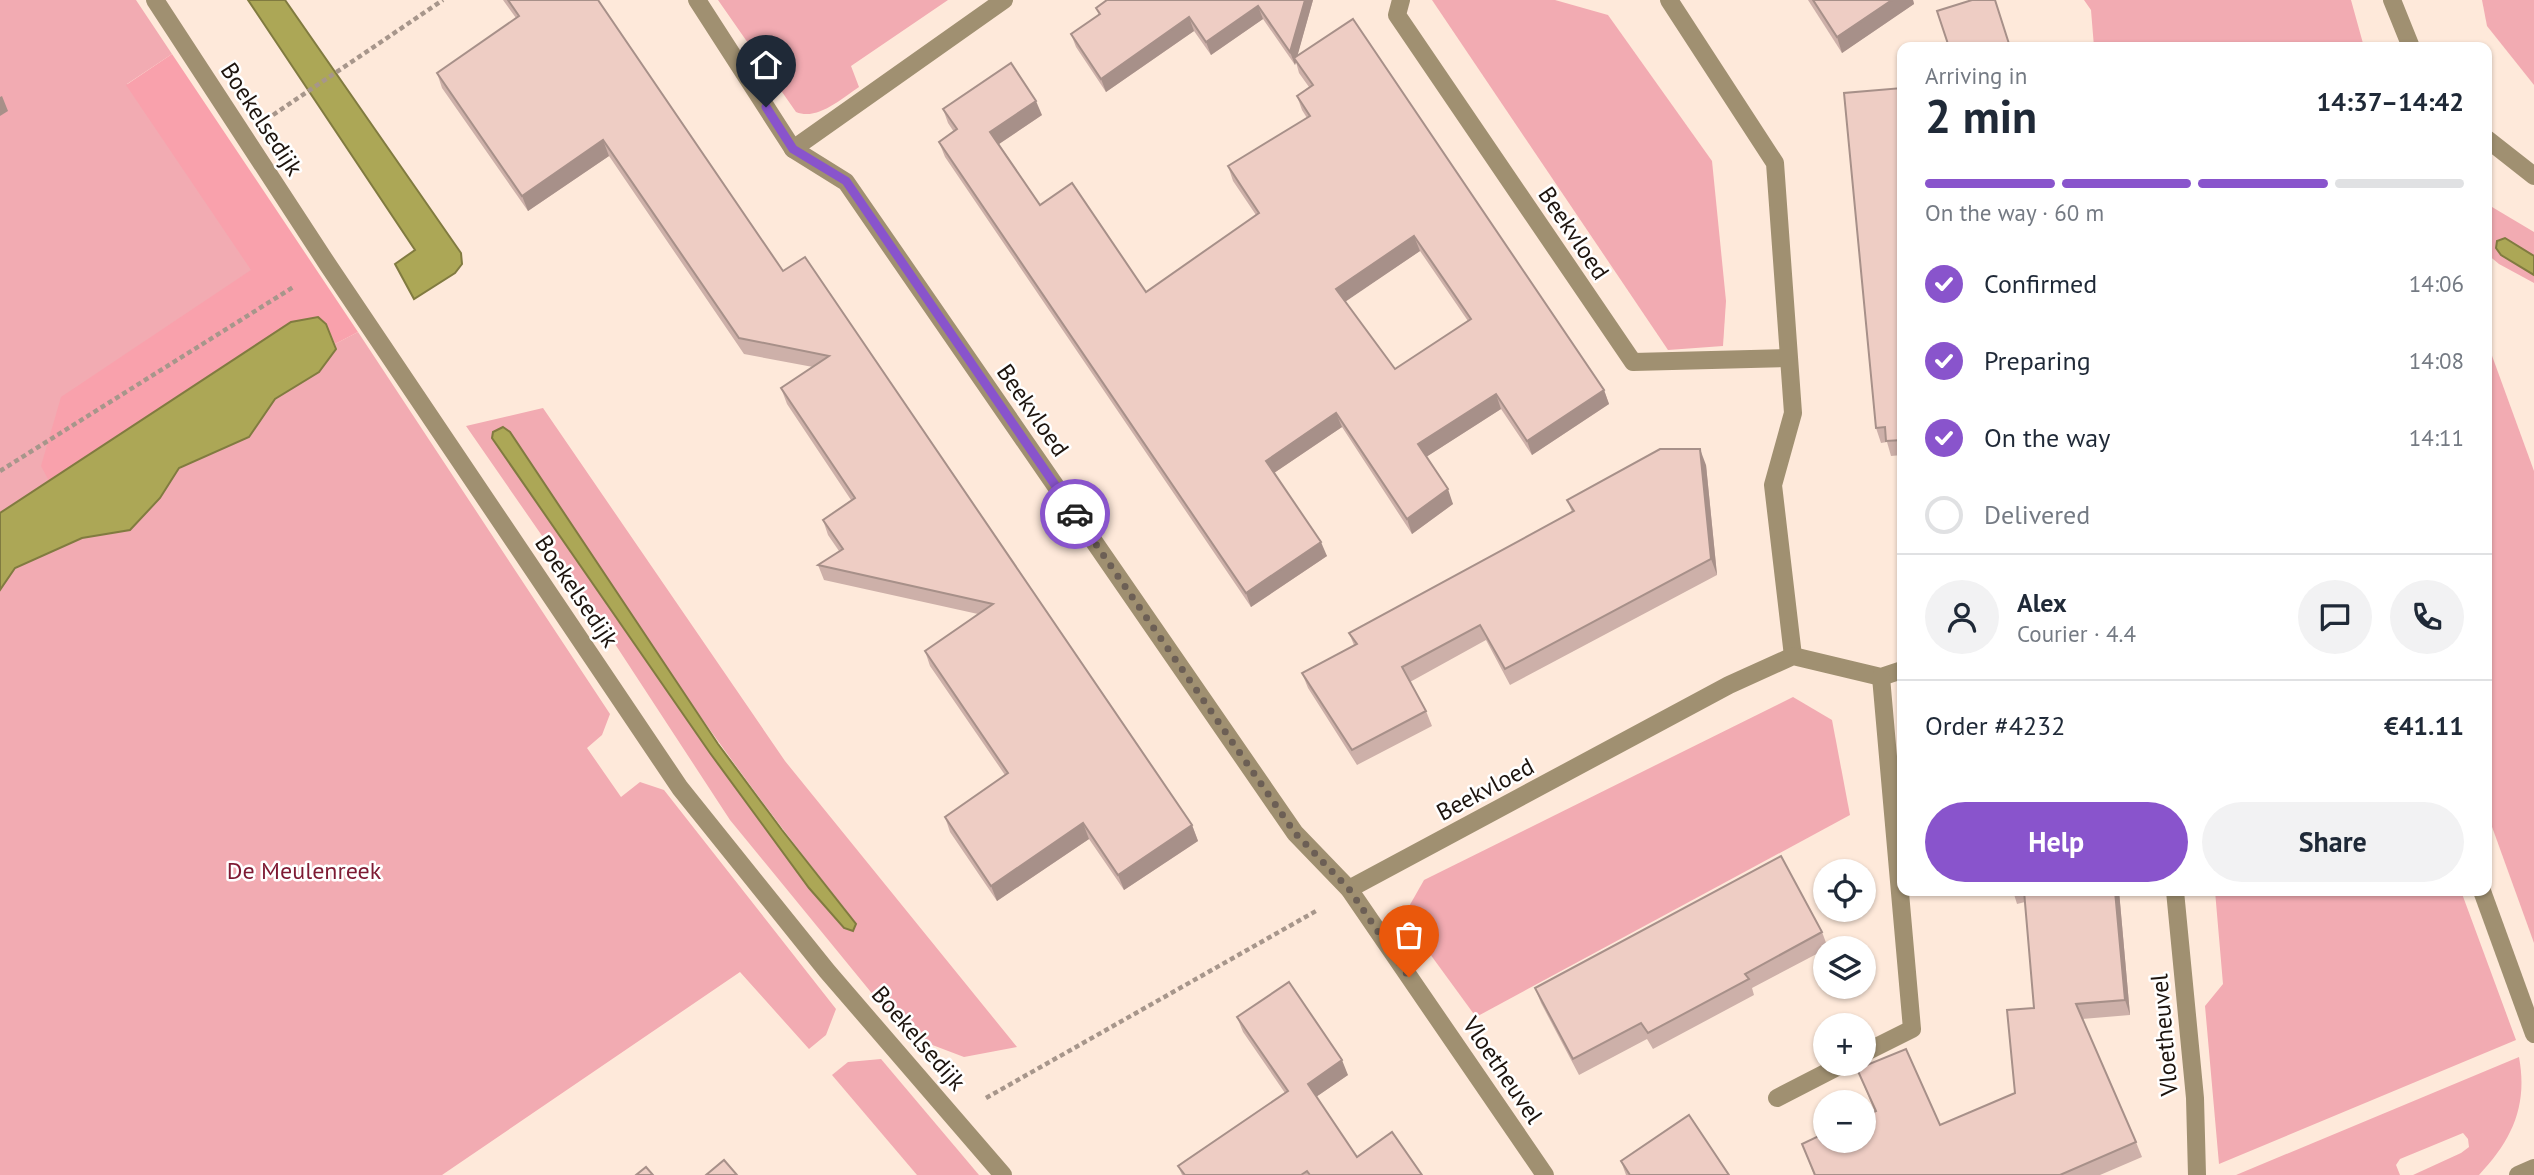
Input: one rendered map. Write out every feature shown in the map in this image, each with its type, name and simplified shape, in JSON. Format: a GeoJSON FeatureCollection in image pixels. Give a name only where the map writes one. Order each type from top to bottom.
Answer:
{"type":"FeatureCollection","features":[{"type":"Feature","properties":{"kind":"street","name":"Boekelsedijk"},"geometry":{"type":"LineString","coordinates":[[155,0],[328,265],[680,788],[827,971],[1003,1175]]}},
{"type":"Feature","properties":{"kind":"street","name":"Beekvloed"},"geometry":{"type":"LineString","coordinates":[[697,0],[793,149],[846,181],[1295,833],[1349,889],[1729,685],[1793,656]]}},
{"type":"Feature","properties":{"kind":"street"},"geometry":{"type":"LineString","coordinates":[[793,149],[1004,0]]}},
{"type":"Feature","properties":{"kind":"street","name":"Beekvloed"},"geometry":{"type":"LineString","coordinates":[[1401,0],[1397,15],[1633,362],[1788,358]]}},
{"type":"Feature","properties":{"kind":"street"},"geometry":{"type":"LineString","coordinates":[[1669,0],[1775,163],[1793,413],[1773,485],[1793,656],[1881,677],[1897,672]]}},
{"type":"Feature","properties":{"kind":"street"},"geometry":{"type":"LineString","coordinates":[[2396,2],[2409,42]]}},
{"type":"Feature","properties":{"kind":"street"},"geometry":{"type":"LineString","coordinates":[[2492,143],[2534,176]]}},
{"type":"Feature","properties":{"kind":"street"},"geometry":{"type":"LineString","coordinates":[[1881,677],[1897,859]]}},
{"type":"Feature","properties":{"kind":"street","name":"Vloetheuvel"},"geometry":{"type":"LineString","coordinates":[[1349,889],[1545,1175]]}},
{"type":"Feature","properties":{"kind":"street"},"geometry":{"type":"LineString","coordinates":[[1876,1047],[1912,1029],[1900,896]]}},
{"type":"Feature","properties":{"kind":"street","name":"Vloetheuvel"},"geometry":{"type":"LineString","coordinates":[[2175,896],[2195,1098],[2196,1175]]}},
{"type":"Feature","properties":{"kind":"street"},"geometry":{"type":"LineString","coordinates":[[2484,896],[2534,1034]]}},
{"type":"Feature","properties":{"kind":"street"},"geometry":{"type":"LineString","coordinates":[[1777,1098],[1820,1076]]}},
{"type":"Feature","properties":{"kind":"street"},"geometry":{"type":"LineString","coordinates":[[2518,1175],[2534,1168]]}},
{"type":"Feature","properties":{"kind":"path"},"geometry":{"type":"LineString","coordinates":[[301,95],[443,0]]}},
{"type":"Feature","properties":{"kind":"path"},"geometry":{"type":"LineString","coordinates":[[0,471],[328,265]]}},
{"type":"Feature","properties":{"kind":"path"},"geometry":{"type":"LineString","coordinates":[[954,1116],[1303,919],[1349,889]]}},
{"type":"Feature","properties":{"kind":"green space","name":"De Meulenreek"},"geometry":{"type":"Polygon","coordinates":[[[0,0],[136,0],[172,54],[127,84],[324,363],[336,349],[335,344],[358,332],[610,714],[602,735],[587,748],[621,797],[640,782],[664,790],[836,1009],[826,1035],[809,1049],[740,972],[442,1175],[0,1175],[0,0]]]}},
{"type":"Feature","properties":{"kind":"green space"},"geometry":{"type":"Polygon","coordinates":[[[718,0],[948,0],[851,66],[859,87],[829,107],[812,114],[804,114],[796,112],[718,0]]]}},
{"type":"Feature","properties":{"kind":"green space"},"geometry":{"type":"Polygon","coordinates":[[[1432,0],[1555,0],[1608,15],[1712,161],[1726,301],[1723,346],[1668,350],[1432,0]]]}},
{"type":"Feature","properties":{"kind":"green space"},"geometry":{"type":"Polygon","coordinates":[[[2084,0],[2351,0],[2363,42],[2094,42],[2091,10],[2084,0]]]}},
{"type":"Feature","properties":{"kind":"green space"},"geometry":{"type":"Polygon","coordinates":[[[2482,0],[2534,0],[2534,85],[2487,26],[2482,0]]]}},
{"type":"Feature","properties":{"kind":"green space"},"geometry":{"type":"Polygon","coordinates":[[[2492,207],[2534,232],[2534,256],[2505,238],[2501,255],[2534,275],[2534,283],[2492,258],[2492,207]]]}},
{"type":"Feature","properties":{"kind":"green space"},"geometry":{"type":"Polygon","coordinates":[[[2492,356],[2534,471],[2534,943],[2492,827],[2492,356]]]}},
{"type":"Feature","properties":{"kind":"green space"},"geometry":{"type":"Polygon","coordinates":[[[543,408],[785,761],[1017,1047],[964,1057],[906,1035],[730,820],[583,595],[466,426],[543,408]],[[510,432],[492,438],[710,753],[809,888],[849,914],[716,738],[631,617],[510,432]]]}},
{"type":"Feature","properties":{"kind":"green space"},"geometry":{"type":"Polygon","coordinates":[[[1793,697],[1832,720],[1850,815],[1476,1017],[1403,917],[1424,880],[1793,697]]]}},
{"type":"Feature","properties":{"kind":"green space"},"geometry":{"type":"Polygon","coordinates":[[[2215,896],[2463,896],[2516,1040],[2219,1164],[2205,1006],[2223,984],[2215,896]]]}},
{"type":"Feature","properties":{"kind":"green space"},"geometry":{"type":"Polygon","coordinates":[[[2519,1057],[2521,1091],[2515,1121],[2500,1149],[2479,1175],[2413,1175],[2469,1147],[2468,1139],[2463,1133],[2400,1159],[2396,1165],[2400,1175],[2236,1175],[2519,1057]]]}},
{"type":"Feature","properties":{"kind":"green space"},"geometry":{"type":"Polygon","coordinates":[[[881,1059],[979,1175],[917,1175],[832,1075],[848,1062],[881,1059]]]}},
{"type":"Feature","properties":{"kind":"shaded area"},"geometry":{"type":"Polygon","coordinates":[[[248,0],[285,0],[461,253],[462,264],[455,273],[414,299],[395,264],[415,250],[248,0]]]}},
{"type":"Feature","properties":{"kind":"shaded area"},"geometry":{"type":"Polygon","coordinates":[[[172,54],[358,332],[335,344],[326,324],[291,322],[49,481],[41,466],[61,397],[251,270],[126,85],[172,54]]]}},
{"type":"Feature","properties":{"kind":"shaded area"},"geometry":{"type":"Polygon","coordinates":[[[2505,238],[2534,256],[2534,275],[2501,255],[2496,248],[2497,241],[2505,238]]]}},
{"type":"Feature","properties":{"kind":"shaded area"},"geometry":{"type":"Polygon","coordinates":[[[318,317],[326,324],[336,349],[319,372],[275,399],[249,437],[179,468],[160,498],[130,530],[82,538],[15,568],[0,590],[0,513],[291,322],[318,317]]]}},
{"type":"Feature","properties":{"kind":"shaded area"},"geometry":{"type":"Polygon","coordinates":[[[503,427],[510,432],[718,744],[856,924],[853,931],[844,928],[809,888],[710,753],[492,438],[493,432],[503,427]]]}},
{"type":"Feature","properties":{"kind":"building"},"geometry":{"type":"Polygon","coordinates":[[[508,0],[598,0],[783,271],[805,257],[1192,825],[1118,875],[1083,823],[991,886],[945,817],[1008,773],[925,651],[993,604],[818,565],[843,549],[823,520],[855,498],[781,388],[829,356],[739,338],[603,140],[522,196],[437,73],[519,16],[508,0]]]}},
{"type":"Feature","properties":{"kind":"building"},"geometry":{"type":"Polygon","coordinates":[[[1107,0],[1305,0],[1290,52],[1258,6],[1206,42],[1189,17],[1101,79],[1071,34],[1100,14],[1096,8],[1107,0]]]}},
{"type":"Feature","properties":{"kind":"building"},"geometry":{"type":"Polygon","coordinates":[[[1813,0],[1892,0],[1837,37],[1813,0]]]}},
{"type":"Feature","properties":{"kind":"building"},"geometry":{"type":"Polygon","coordinates":[[[1972,0],[1995,0],[2008,42],[1947,42],[1937,11],[1972,0]]]}},
{"type":"Feature","properties":{"kind":"building"},"geometry":{"type":"Polygon","coordinates":[[[1353,19],[1604,390],[1527,441],[1496,394],[1418,444],[1448,489],[1407,519],[1336,413],[1266,461],[1321,542],[1246,593],[939,142],[957,129],[943,109],[1011,63],[1036,101],[990,132],[1040,205],[1072,183],[1146,292],[1259,213],[1228,166],[1310,116],[1297,96],[1313,85],[1294,58],[1353,19]],[[1414,236],[1336,289],[1395,369],[1471,319],[1414,236]]]}},
{"type":"Feature","properties":{"kind":"building"},"geometry":{"type":"Polygon","coordinates":[[[1897,88],[1897,440],[1886,441],[1885,427],[1876,428],[1844,93],[1897,88]]]}},
{"type":"Feature","properties":{"kind":"building"},"geometry":{"type":"Polygon","coordinates":[[[1660,449],[1700,449],[1711,559],[1505,669],[1480,625],[1402,667],[1426,711],[1352,750],[1302,673],[1357,644],[1349,633],[1574,511],[1567,500],[1660,449]]]}},
{"type":"Feature","properties":{"kind":"building"},"geometry":{"type":"Polygon","coordinates":[[[1781,856],[1813,915],[1813,922],[1817,922],[1822,932],[1745,974],[1749,979],[1648,1033],[1641,1023],[1573,1059],[1535,988],[1781,856]]]}},
{"type":"Feature","properties":{"kind":"building"},"geometry":{"type":"Polygon","coordinates":[[[2024,896],[2115,896],[2125,1000],[2076,1004],[2136,1142],[2060,1175],[1815,1175],[1802,1144],[1813,1139],[1813,1153],[1876,1153],[1876,1090],[1866,1090],[1860,1076],[1876,1076],[1876,1061],[1906,1049],[1940,1125],[2015,1093],[2007,1010],[2034,1008],[2024,896]]]}},
{"type":"Feature","properties":{"kind":"building"},"geometry":{"type":"Polygon","coordinates":[[[1289,982],[1342,1060],[1308,1084],[1357,1157],[1392,1132],[1422,1175],[1310,1175],[1307,1171],[1301,1175],[1185,1175],[1178,1166],[1288,1091],[1237,1017],[1289,982]]]}},
{"type":"Feature","properties":{"kind":"building"},"geometry":{"type":"Polygon","coordinates":[[[1689,1115],[1729,1175],[1630,1175],[1621,1161],[1689,1115]]]}},
{"type":"Feature","properties":{"kind":"building"},"geometry":{"type":"Polygon","coordinates":[[[724,1160],[737,1175],[706,1175],[724,1160]]]}},
{"type":"Feature","properties":{"kind":"building"},"geometry":{"type":"Polygon","coordinates":[[[646,1167],[653,1175],[636,1175],[646,1167]]]}},
{"type":"Feature","properties":{"kind":"way so far"},"geometry":{"type":"LineString","coordinates":[[1075,514],[1295,833],[1349,889],[1409,977]]}},
{"type":"Feature","properties":{"kind":"route"},"geometry":{"type":"LineString","coordinates":[[766,107],[793,149],[846,181],[1075,514]]}}]}
